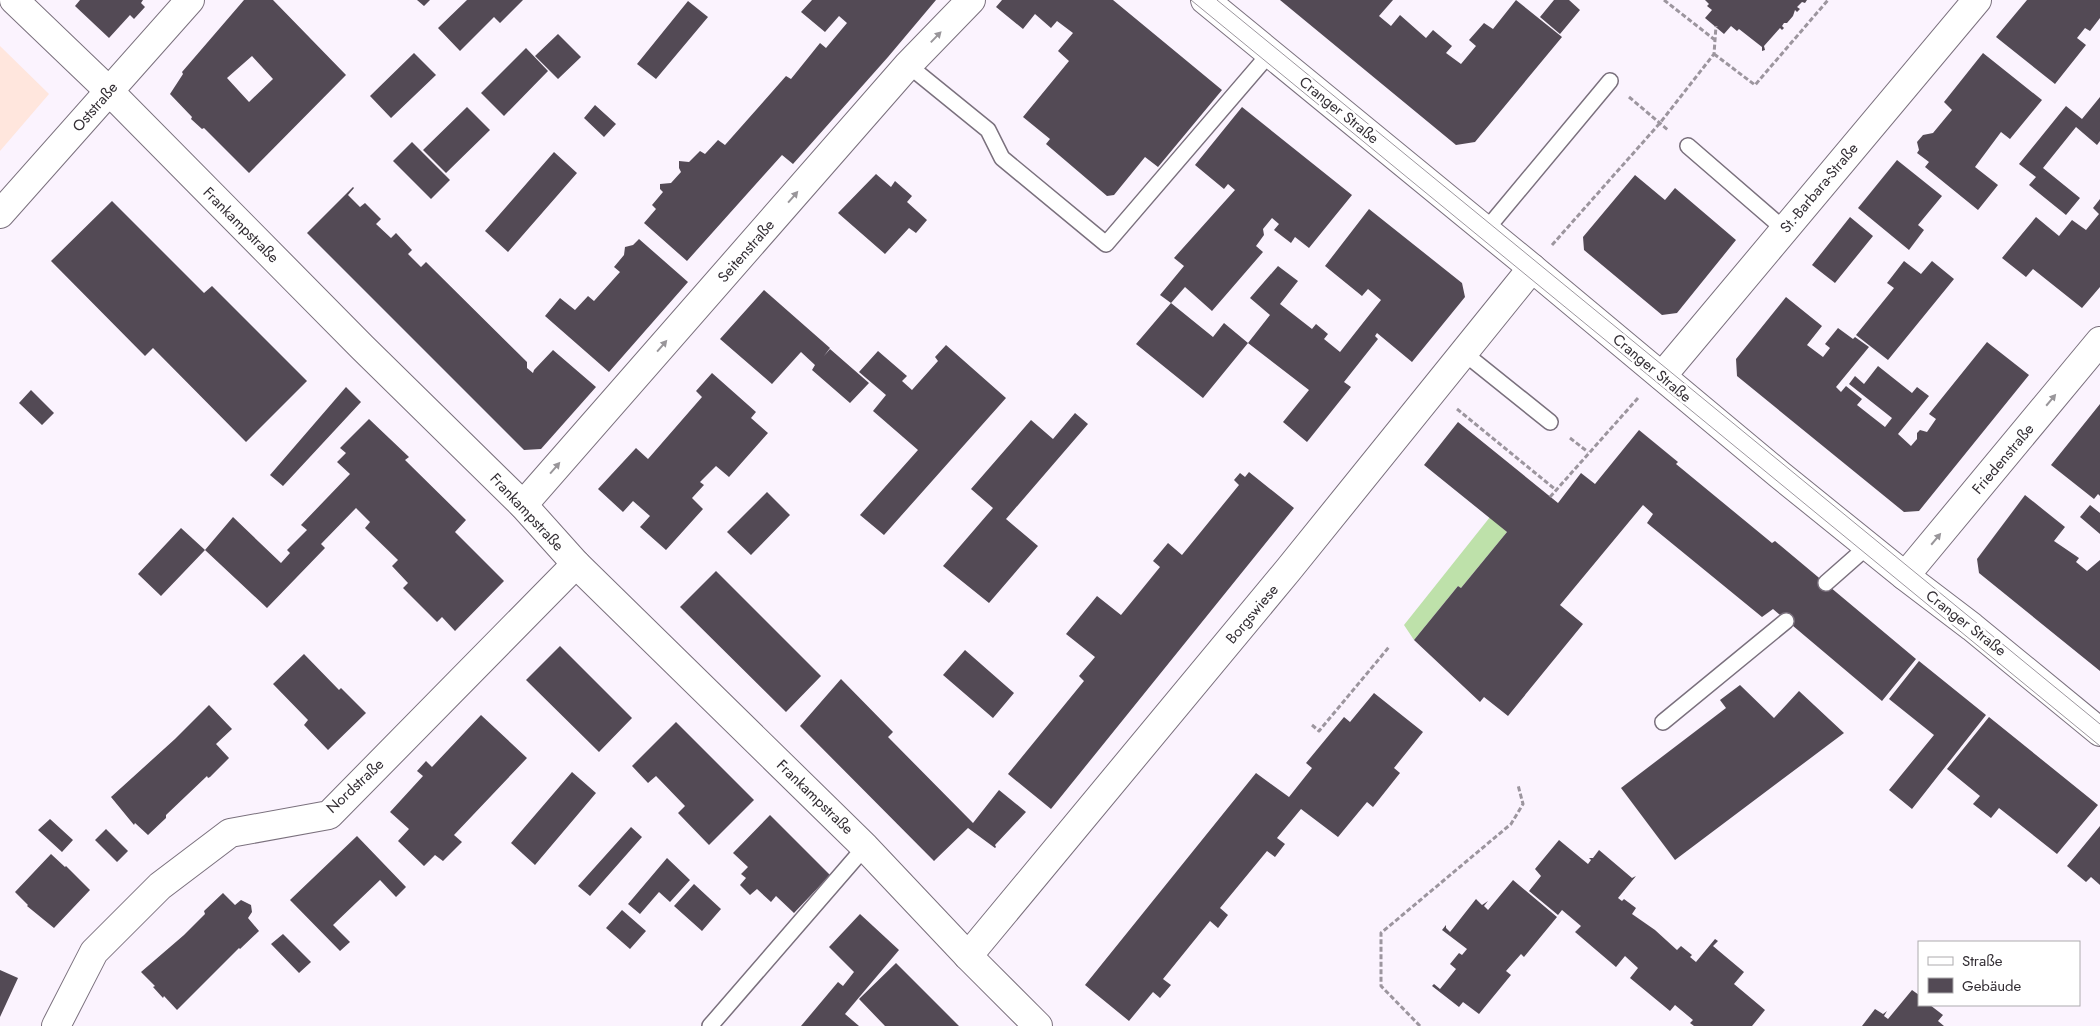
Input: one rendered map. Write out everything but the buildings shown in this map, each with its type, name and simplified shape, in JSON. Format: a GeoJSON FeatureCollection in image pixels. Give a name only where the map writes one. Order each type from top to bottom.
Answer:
{"type":"FeatureCollection","features":[{"type":"Feature","properties":{"kind":"street","name":"Frankampstraße"},"geometry":{"type":"LineString","coordinates":[[14,0],[109,91],[362,347],[523,505],[576,564],[865,847],[968,956],[1038,1026]]}},
{"type":"Feature","properties":{"kind":"street","name":"Oststraße"},"geometry":{"type":"LineString","coordinates":[[0,214],[190,0]]}},
{"type":"Feature","properties":{"kind":"street","name":"Seitenstraße"},"geometry":{"type":"LineString","coordinates":[[523,505],[908,66],[971,0]]}},
{"type":"Feature","properties":{"kind":"street","name":"Cranger Straße"},"geometry":{"type":"LineString","coordinates":[[1205,0],[1868,546],[1972,627],[2100,732]]}},
{"type":"Feature","properties":{"kind":"street","name":"St.-Barbara-Straße"},"geometry":{"type":"LineString","coordinates":[[1662,376],[1977,0]]}},
{"type":"Feature","properties":{"kind":"street","name":"Borgswiese"},"geometry":{"type":"LineString","coordinates":[[968,956],[1290,569],[1532,268]]}},
{"type":"Feature","properties":{"kind":"street","name":"Friedenstraße"},"geometry":{"type":"LineString","coordinates":[[1905,576],[2100,341]]}},
{"type":"Feature","properties":{"kind":"street","name":"Nordstraße"},"geometry":{"type":"LineString","coordinates":[[56,1026],[94,952],[160,886],[230,833],[329,815],[576,564]]}},
{"type":"Feature","properties":{"kind":"lane"},"geometry":{"type":"LineString","coordinates":[[908,66],[988,130],[1002,158],[1106,244],[1270,53]]}},
{"type":"Feature","properties":{"kind":"lane"},"geometry":{"type":"LineString","coordinates":[[1486,231],[1610,81]]}},
{"type":"Feature","properties":{"kind":"lane"},"geometry":{"type":"LineString","coordinates":[[1688,146],[1784,229]]}},
{"type":"Feature","properties":{"kind":"lane"},"geometry":{"type":"LineString","coordinates":[[1464,353],[1550,422]]}},
{"type":"Feature","properties":{"kind":"lane"},"geometry":{"type":"LineString","coordinates":[[1826,583],[1868,546]]}},
{"type":"Feature","properties":{"kind":"lane"},"geometry":{"type":"LineString","coordinates":[[1663,722],[1786,621]]}},
{"type":"Feature","properties":{"kind":"lane"},"geometry":{"type":"LineString","coordinates":[[710,1026],[865,847]]}},
{"type":"Feature","properties":{"kind":"path"},"geometry":{"type":"LineString","coordinates":[[1664,0],[1715,40]]}},
{"type":"Feature","properties":{"kind":"path"},"geometry":{"type":"LineString","coordinates":[[1714,54],[1755,85],[1828,0]]}},
{"type":"Feature","properties":{"kind":"path"},"geometry":{"type":"LineString","coordinates":[[1532,268],[1660,123],[1714,54],[1716,26]]}},
{"type":"Feature","properties":{"kind":"path"},"geometry":{"type":"LineString","coordinates":[[1610,81],[1688,146]]}},
{"type":"Feature","properties":{"kind":"path"},"geometry":{"type":"LineString","coordinates":[[1550,497],[1653,380],[1662,376]]}},
{"type":"Feature","properties":{"kind":"path"},"geometry":{"type":"LineString","coordinates":[[1456,408],[1556,490]]}},
{"type":"Feature","properties":{"kind":"path"},"geometry":{"type":"LineString","coordinates":[[1312,725],[1319,731],[1389,647]]}},
{"type":"Feature","properties":{"kind":"path"},"geometry":{"type":"LineString","coordinates":[[1420,1026],[1381,986],[1381,933],[1511,824],[1523,804],[1518,785]]}},
{"type":"Feature","properties":{"kind":"shaded area"},"geometry":{"type":"Polygon","coordinates":[[[0,46],[49,94],[0,151],[0,46]]]}},
{"type":"Feature","properties":{"kind":"green space"},"geometry":{"type":"Polygon","coordinates":[[[1490,517],[1507,532],[1461,588],[1458,586],[1414,640],[1404,625],[1490,517]]]}},
{"type":"Feature","properties":{"kind":"tram line"},"geometry":{"type":"LineString","coordinates":[[1191,0],[2100,746]]}},
{"type":"Feature","properties":{"kind":"tram line"},"geometry":{"type":"LineString","coordinates":[[1217,0],[2100,724]]}}]}
